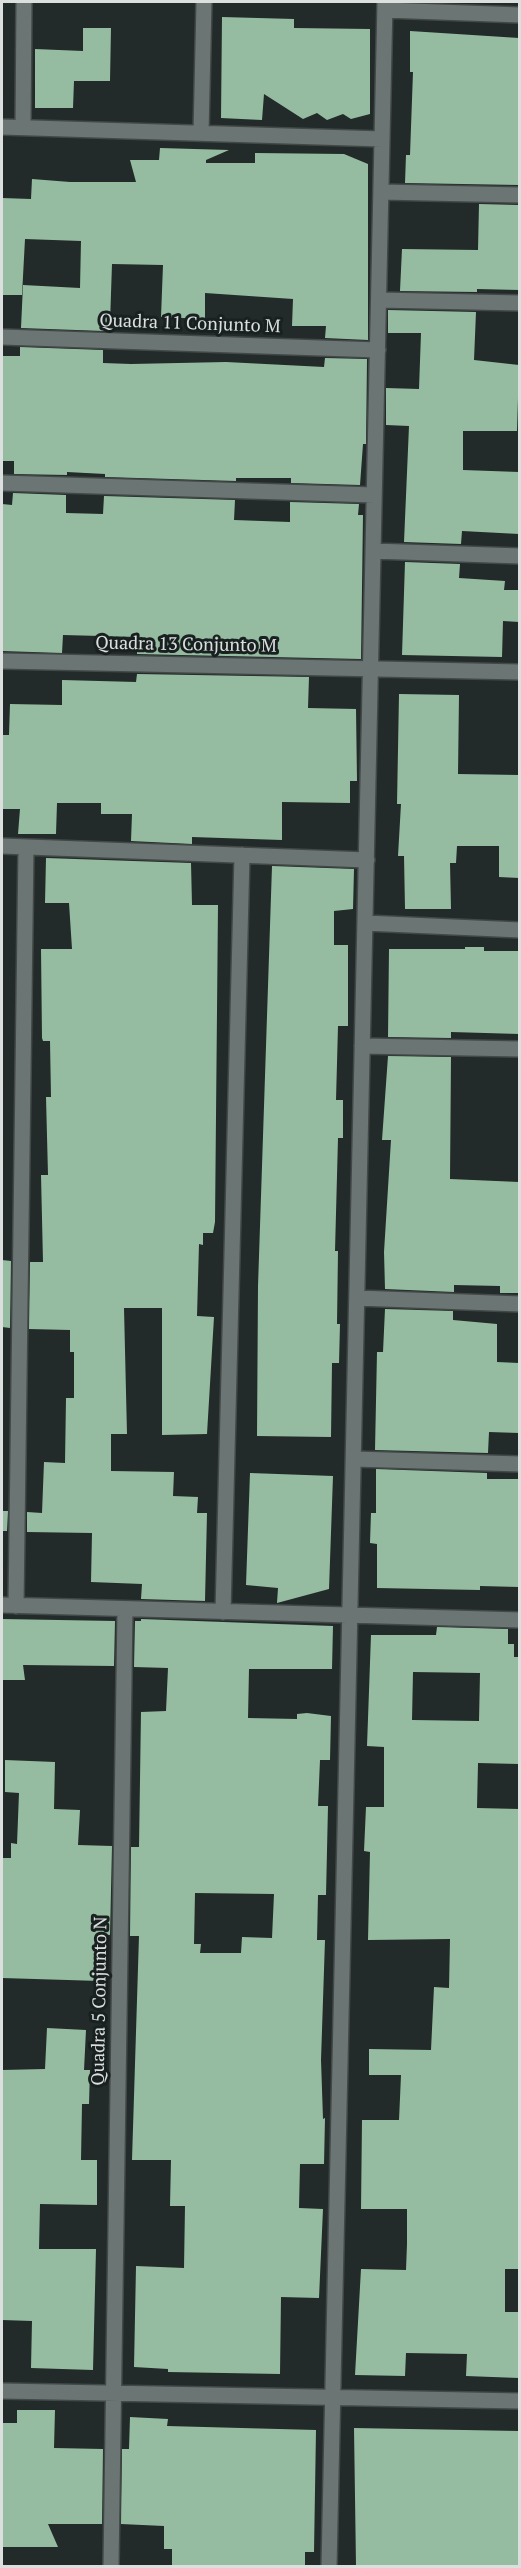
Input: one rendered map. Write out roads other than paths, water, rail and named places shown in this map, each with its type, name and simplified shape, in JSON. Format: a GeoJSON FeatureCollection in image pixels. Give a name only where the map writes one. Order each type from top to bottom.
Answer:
{"type":"FeatureCollection","features":[{"type":"Feature","properties":{"kind":"street"},"geometry":{"type":"LineString","coordinates":[[23,128],[24,2]]}},
{"type":"Feature","properties":{"kind":"street"},"geometry":{"type":"LineString","coordinates":[[201,133],[204,2]]}},
{"type":"Feature","properties":{"kind":"street"},"geometry":{"type":"LineString","coordinates":[[329,2566],[385,6],[519,15]]}},
{"type":"Feature","properties":{"kind":"street"},"geometry":{"type":"LineString","coordinates":[[2,127],[382,139]]}},
{"type":"Feature","properties":{"kind":"street"},"geometry":{"type":"LineString","coordinates":[[381,192],[519,195]]}},
{"type":"Feature","properties":{"kind":"street"},"geometry":{"type":"LineString","coordinates":[[379,300],[519,303]]}},
{"type":"Feature","properties":{"kind":"street","name":"Quadra 11 Conjunto M"},"geometry":{"type":"LineString","coordinates":[[2,337],[378,350]]}},
{"type":"Feature","properties":{"kind":"street"},"geometry":{"type":"LineString","coordinates":[[2,483],[374,495]]}},
{"type":"Feature","properties":{"kind":"street"},"geometry":{"type":"LineString","coordinates":[[374,552],[519,556]]}},
{"type":"Feature","properties":{"kind":"street","name":"Quadra 13 Conjunto M"},"geometry":{"type":"LineString","coordinates":[[2,661],[519,672]]}},
{"type":"Feature","properties":{"kind":"street"},"geometry":{"type":"LineString","coordinates":[[2,846],[367,860]]}},
{"type":"Feature","properties":{"kind":"street"},"geometry":{"type":"LineString","coordinates":[[26,847],[9,1606],[519,1620]]}},
{"type":"Feature","properties":{"kind":"street"},"geometry":{"type":"LineString","coordinates":[[223,1611],[242,855]]}},
{"type":"Feature","properties":{"kind":"street"},"geometry":{"type":"LineString","coordinates":[[365,923],[519,930]]}},
{"type":"Feature","properties":{"kind":"street"},"geometry":{"type":"LineString","coordinates":[[362,1046],[519,1049]]}},
{"type":"Feature","properties":{"kind":"street"},"geometry":{"type":"LineString","coordinates":[[357,1298],[519,1304]]}},
{"type":"Feature","properties":{"kind":"street"},"geometry":{"type":"LineString","coordinates":[[354,1459],[519,1464]]}},
{"type":"Feature","properties":{"kind":"street","name":"Quadra 5 Conjunto N"},"geometry":{"type":"LineString","coordinates":[[111,2566],[125,1609]]}},
{"type":"Feature","properties":{"kind":"street"},"geometry":{"type":"LineString","coordinates":[[2,2391],[519,2401]]}}]}
